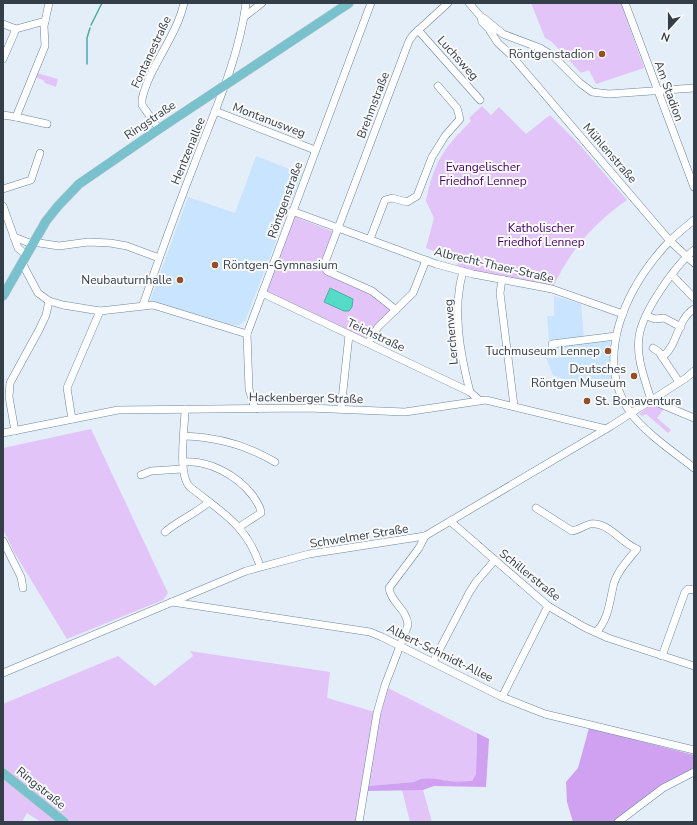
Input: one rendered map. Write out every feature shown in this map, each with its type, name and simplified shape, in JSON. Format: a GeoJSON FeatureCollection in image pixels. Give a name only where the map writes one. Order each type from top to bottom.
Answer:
{"type":"FeatureCollection","features":[{"type":"Feature","properties":{"kind":"main road","name":"Ringstraße"},"geometry":{"type":"LineString","coordinates":[[3,296],[52,213],[70,192],[88,177],[159,128],[349,3]]}},
{"type":"Feature","properties":{"kind":"main road","name":"Ringstraße"},"geometry":{"type":"LineString","coordinates":[[3,773],[64,822]]}},
{"type":"Feature","properties":{"kind":"street"},"geometry":{"type":"LineString","coordinates":[[16,117],[45,46],[45,21],[49,3]]}},
{"type":"Feature","properties":{"kind":"street","name":"Fontanestraße"},"geometry":{"type":"LineString","coordinates":[[159,128],[142,105],[142,99],[153,70],[178,24],[184,3]]}},
{"type":"Feature","properties":{"kind":"street","name":"Hentzenallee"},"geometry":{"type":"LineString","coordinates":[[143,305],[159,258],[224,86],[236,49],[246,3]]}},
{"type":"Feature","properties":{"kind":"street"},"geometry":{"type":"LineString","coordinates":[[244,17],[262,3]]}},
{"type":"Feature","properties":{"kind":"street","name":"Röntgenstraße"},"geometry":{"type":"LineString","coordinates":[[254,409],[249,389],[247,334],[371,3]]}},
{"type":"Feature","properties":{"kind":"street","name":"Brehmstraße"},"geometry":{"type":"LineString","coordinates":[[396,310],[376,294],[324,268],[338,227],[409,41],[418,30],[448,3]]}},
{"type":"Feature","properties":{"kind":"street"},"geometry":{"type":"LineString","coordinates":[[469,3],[480,17],[485,19],[505,35],[548,52],[557,59],[580,83],[592,92],[609,94],[694,88]]}},
{"type":"Feature","properties":{"kind":"street","name":"Am Stadion"},"geometry":{"type":"LineString","coordinates":[[625,3],[694,187]]}},
{"type":"Feature","properties":{"kind":"street","name":"Mühlenstraße"},"geometry":{"type":"LineString","coordinates":[[480,17],[482,22],[499,44],[511,55],[670,241],[694,263]]}},
{"type":"Feature","properties":{"kind":"street"},"geometry":{"type":"LineString","coordinates":[[3,24],[16,29],[45,21]]}},
{"type":"Feature","properties":{"kind":"street"},"geometry":{"type":"LineString","coordinates":[[3,59],[16,29]]}},
{"type":"Feature","properties":{"kind":"street","name":"Luchsweg"},"geometry":{"type":"LineString","coordinates":[[418,30],[480,100]]}},
{"type":"Feature","properties":{"kind":"street"},"geometry":{"type":"LineString","coordinates":[[490,31],[499,35],[505,35]]}},
{"type":"Feature","properties":{"kind":"street"},"geometry":{"type":"LineString","coordinates":[[499,44],[505,35]]}},
{"type":"Feature","properties":{"kind":"street","name":"Mühlenstraße"},"geometry":{"type":"LineString","coordinates":[[505,35],[506,45],[511,55]]}},
{"type":"Feature","properties":{"kind":"street"},"geometry":{"type":"LineString","coordinates":[[370,239],[385,200],[392,198],[407,202],[417,196],[432,157],[445,136],[460,119],[457,108],[438,86]]}},
{"type":"Feature","properties":{"kind":"street","name":"Montanusweg"},"geometry":{"type":"LineString","coordinates":[[215,111],[316,150]]}},
{"type":"Feature","properties":{"kind":"street"},"geometry":{"type":"LineString","coordinates":[[3,115],[47,124]]}},
{"type":"Feature","properties":{"kind":"street"},"geometry":{"type":"LineString","coordinates":[[3,189],[31,180],[40,153]]}},
{"type":"Feature","properties":{"kind":"street"},"geometry":{"type":"LineString","coordinates":[[3,206],[35,290],[49,301],[80,309],[100,311],[153,305],[247,334]]}},
{"type":"Feature","properties":{"kind":"street","name":"Albrecht-Thaer-Straße"},"geometry":{"type":"LineString","coordinates":[[292,211],[426,260],[463,271],[552,289],[623,314]]}},
{"type":"Feature","properties":{"kind":"street"},"geometry":{"type":"LineString","coordinates":[[694,220],[670,241],[641,278],[623,314],[616,336],[614,354],[616,377],[622,395],[631,413],[660,441],[694,468]]}},
{"type":"Feature","properties":{"kind":"street"},"geometry":{"type":"LineString","coordinates":[[14,237],[33,243],[59,246],[88,242],[110,243],[127,246],[159,258]]}},
{"type":"Feature","properties":{"kind":"street"},"geometry":{"type":"LineString","coordinates":[[694,250],[687,256],[664,285],[647,316],[639,335],[640,366],[651,400],[694,415]]}},
{"type":"Feature","properties":{"kind":"street"},"geometry":{"type":"LineString","coordinates":[[368,343],[378,327],[414,293],[426,260]]}},
{"type":"Feature","properties":{"kind":"street","name":"Lerchenweg"},"geometry":{"type":"LineString","coordinates":[[463,271],[459,287],[459,328],[462,356],[470,392]]}},
{"type":"Feature","properties":{"kind":"street"},"geometry":{"type":"LineString","coordinates":[[672,275],[694,298]]}},
{"type":"Feature","properties":{"kind":"street"},"geometry":{"type":"LineString","coordinates":[[502,279],[500,292],[514,406]]}},
{"type":"Feature","properties":{"kind":"street","name":"Teichstraße"},"geometry":{"type":"LineString","coordinates":[[262,293],[470,392],[479,400]]}},
{"type":"Feature","properties":{"kind":"street"},"geometry":{"type":"LineString","coordinates":[[15,431],[9,397],[10,383],[39,330],[46,315],[49,301]]}},
{"type":"Feature","properties":{"kind":"street"},"geometry":{"type":"LineString","coordinates":[[662,357],[668,353],[690,311],[694,309]]}},
{"type":"Feature","properties":{"kind":"street"},"geometry":{"type":"LineString","coordinates":[[72,419],[67,388],[100,311]]}},
{"type":"Feature","properties":{"kind":"street"},"geometry":{"type":"LineString","coordinates":[[647,316],[655,319],[664,318],[681,327]]}},
{"type":"Feature","properties":{"kind":"street"},"geometry":{"type":"LineString","coordinates":[[341,409],[350,335]]}},
{"type":"Feature","properties":{"kind":"street"},"geometry":{"type":"LineString","coordinates":[[552,353],[552,344],[616,336]]}},
{"type":"Feature","properties":{"kind":"street"},"geometry":{"type":"LineString","coordinates":[[653,348],[659,352],[679,382]]}},
{"type":"Feature","properties":{"kind":"street","name":"Schwelmer Straße"},"geometry":{"type":"LineString","coordinates":[[3,673],[170,602],[260,566],[309,554],[424,536],[606,429],[686,378],[694,371]]}},
{"type":"Feature","properties":{"kind":"street"},"geometry":{"type":"LineString","coordinates":[[686,378],[694,376]]}},
{"type":"Feature","properties":{"kind":"street","name":"Hackenberger Straße"},"geometry":{"type":"LineString","coordinates":[[3,433],[118,410],[341,409],[405,412],[479,400],[514,406],[606,429]]}},
{"type":"Feature","properties":{"kind":"street"},"geometry":{"type":"LineString","coordinates":[[185,409],[183,465],[187,484],[239,527],[256,553],[260,566]]}},
{"type":"Feature","properties":{"kind":"street"},"geometry":{"type":"LineString","coordinates":[[185,436],[230,443],[264,455],[275,462]]}},
{"type":"Feature","properties":{"kind":"street"},"geometry":{"type":"LineString","coordinates":[[141,475],[151,471],[198,462],[219,470],[238,481],[249,491],[260,508],[261,513],[239,527]]}},
{"type":"Feature","properties":{"kind":"street"},"geometry":{"type":"LineString","coordinates":[[165,532],[173,525],[201,509],[209,502]]}},
{"type":"Feature","properties":{"kind":"street"},"geometry":{"type":"LineString","coordinates":[[536,508],[572,531],[580,530],[584,526],[590,524],[603,526],[631,547],[637,549],[619,573],[614,583],[609,606],[596,632]]}},
{"type":"Feature","properties":{"kind":"street","name":"Schillerstraße"},"geometry":{"type":"LineString","coordinates":[[450,520],[548,606],[596,632],[694,666]]}},
{"type":"Feature","properties":{"kind":"street"},"geometry":{"type":"LineString","coordinates":[[359,822],[377,713],[385,685],[408,625],[407,616],[392,597],[389,588],[419,548],[424,536]]}},
{"type":"Feature","properties":{"kind":"street"},"geometry":{"type":"LineString","coordinates":[[3,541],[21,577],[22,588]]}},
{"type":"Feature","properties":{"kind":"street"},"geometry":{"type":"LineString","coordinates":[[433,662],[469,593],[476,582],[495,560]]}},
{"type":"Feature","properties":{"kind":"street"},"geometry":{"type":"LineString","coordinates":[[662,656],[685,592],[688,589],[694,590]]}},
{"type":"Feature","properties":{"kind":"street","name":"Albert-Schmidt-Allee"},"geometry":{"type":"LineString","coordinates":[[170,602],[360,630],[377,634],[502,696],[555,717],[694,750]]}},
{"type":"Feature","properties":{"kind":"street"},"geometry":{"type":"LineString","coordinates":[[502,696],[548,606]]}},
{"type":"Feature","properties":{"kind":"street"},"geometry":{"type":"LineString","coordinates":[[618,822],[663,788],[694,772]]}},
{"type":"Feature","properties":{"kind":"shaded area","name":"Röntgen-Gymnasium"},"geometry":{"type":"Polygon","coordinates":[[[256,156],[302,174],[245,321],[239,325],[232,325],[150,301],[188,197],[235,213],[256,156]]]}},
{"type":"Feature","properties":{"kind":"shaded area"},"geometry":{"type":"Polygon","coordinates":[[[330,288],[353,299],[352,307],[349,311],[344,311],[324,302],[330,288]]]}},
{"type":"Feature","properties":{"kind":"shaded area"},"geometry":{"type":"Polygon","coordinates":[[[554,296],[581,304],[584,337],[549,340],[547,316],[554,316],[554,296]]]}},
{"type":"Feature","properties":{"kind":"shaded area"},"geometry":{"type":"Polygon","coordinates":[[[610,341],[611,383],[573,383],[553,375],[546,358],[559,358],[558,346],[610,341]]]}},
{"type":"Feature","properties":{"kind":"shaded area"},"geometry":{"type":"Polygon","coordinates":[[[589,728],[694,755],[694,775],[652,798],[617,822],[573,822],[567,802],[566,782],[578,768],[589,728]]]}},
{"type":"Feature","properties":{"kind":"shaded area"},"geometry":{"type":"Polygon","coordinates":[[[477,733],[489,739],[486,787],[434,786],[423,790],[368,791],[367,786],[414,782],[427,778],[452,781],[472,781],[476,774],[477,733]]]}},
{"type":"Feature","properties":{"kind":"green space","name":"Röntgenstadion"},"geometry":{"type":"Polygon","coordinates":[[[531,3],[621,3],[644,68],[596,84],[589,70],[581,73],[552,42],[545,38],[531,3]]]}},
{"type":"Feature","properties":{"kind":"green space"},"geometry":{"type":"Polygon","coordinates":[[[37,73],[58,79],[56,87],[35,77],[37,73]]]}},
{"type":"Feature","properties":{"kind":"green space","name":"Evangelischer Friedhof Lennep"},"geometry":{"type":"Polygon","coordinates":[[[482,106],[491,115],[499,107],[526,134],[550,115],[577,142],[627,200],[603,219],[584,238],[568,260],[553,287],[457,267],[458,261],[426,248],[434,218],[426,201],[432,176],[447,148],[471,121],[469,118],[482,106]]]}},
{"type":"Feature","properties":{"kind":"green space"},"geometry":{"type":"Polygon","coordinates":[[[293,216],[334,232],[321,264],[371,293],[392,310],[366,340],[265,292],[293,216]]]}},
{"type":"Feature","properties":{"kind":"green space"},"geometry":{"type":"Polygon","coordinates":[[[651,405],[665,407],[657,418],[671,430],[668,433],[646,414],[642,416],[639,414],[651,405]]]}},
{"type":"Feature","properties":{"kind":"green space"},"geometry":{"type":"Polygon","coordinates":[[[91,429],[168,593],[163,600],[67,639],[14,552],[3,529],[3,448],[91,429]]]}},
{"type":"Feature","properties":{"kind":"green space"},"geometry":{"type":"Polygon","coordinates":[[[190,651],[330,672],[327,698],[375,712],[357,822],[68,822],[3,770],[3,704],[118,656],[155,686],[193,656],[190,651]]]}},
{"type":"Feature","properties":{"kind":"green space"},"geometry":{"type":"Polygon","coordinates":[[[388,688],[477,733],[476,774],[472,781],[423,779],[414,782],[367,786],[376,733],[388,688]]]}},
{"type":"Feature","properties":{"kind":"green space"},"geometry":{"type":"Polygon","coordinates":[[[3,778],[58,822],[41,822],[27,813],[22,822],[3,822],[3,778]]]}},
{"type":"Feature","properties":{"kind":"green space"},"geometry":{"type":"Polygon","coordinates":[[[402,790],[423,790],[432,822],[410,822],[402,790]]]}},
{"type":"Feature","properties":{"kind":"waterway"},"geometry":{"type":"LineString","coordinates":[[91,25],[102,3]]}},
{"type":"Feature","properties":{"kind":"waterway"},"geometry":{"type":"LineString","coordinates":[[87,64],[87,38],[90,28]]}},
{"type":"Feature","properties":{"kind":"place","name":"Röntgenstadion"},"geometry":{"type":"Point","coordinates":[602,54]}},
{"type":"Feature","properties":{"kind":"place","name":"Röntgen-Gymnasium"},"geometry":{"type":"Point","coordinates":[215,265]}},
{"type":"Feature","properties":{"kind":"place","name":"Neubauturnhalle"},"geometry":{"type":"Point","coordinates":[180,280]}},
{"type":"Feature","properties":{"kind":"place","name":"Tuchmuseum Lennep"},"geometry":{"type":"Point","coordinates":[608,351]}},
{"type":"Feature","properties":{"kind":"place","name":"Deutsches Röntgen Museum"},"geometry":{"type":"Point","coordinates":[634,376]}},
{"type":"Feature","properties":{"kind":"place","name":"St. Bonaventura"},"geometry":{"type":"Point","coordinates":[587,401]}},
{"type":"Feature","properties":{"kind":"park label","name":"Katholischer Friedhof Lennep"},"geometry":{"type":"Point","coordinates":[541,235]}}]}
